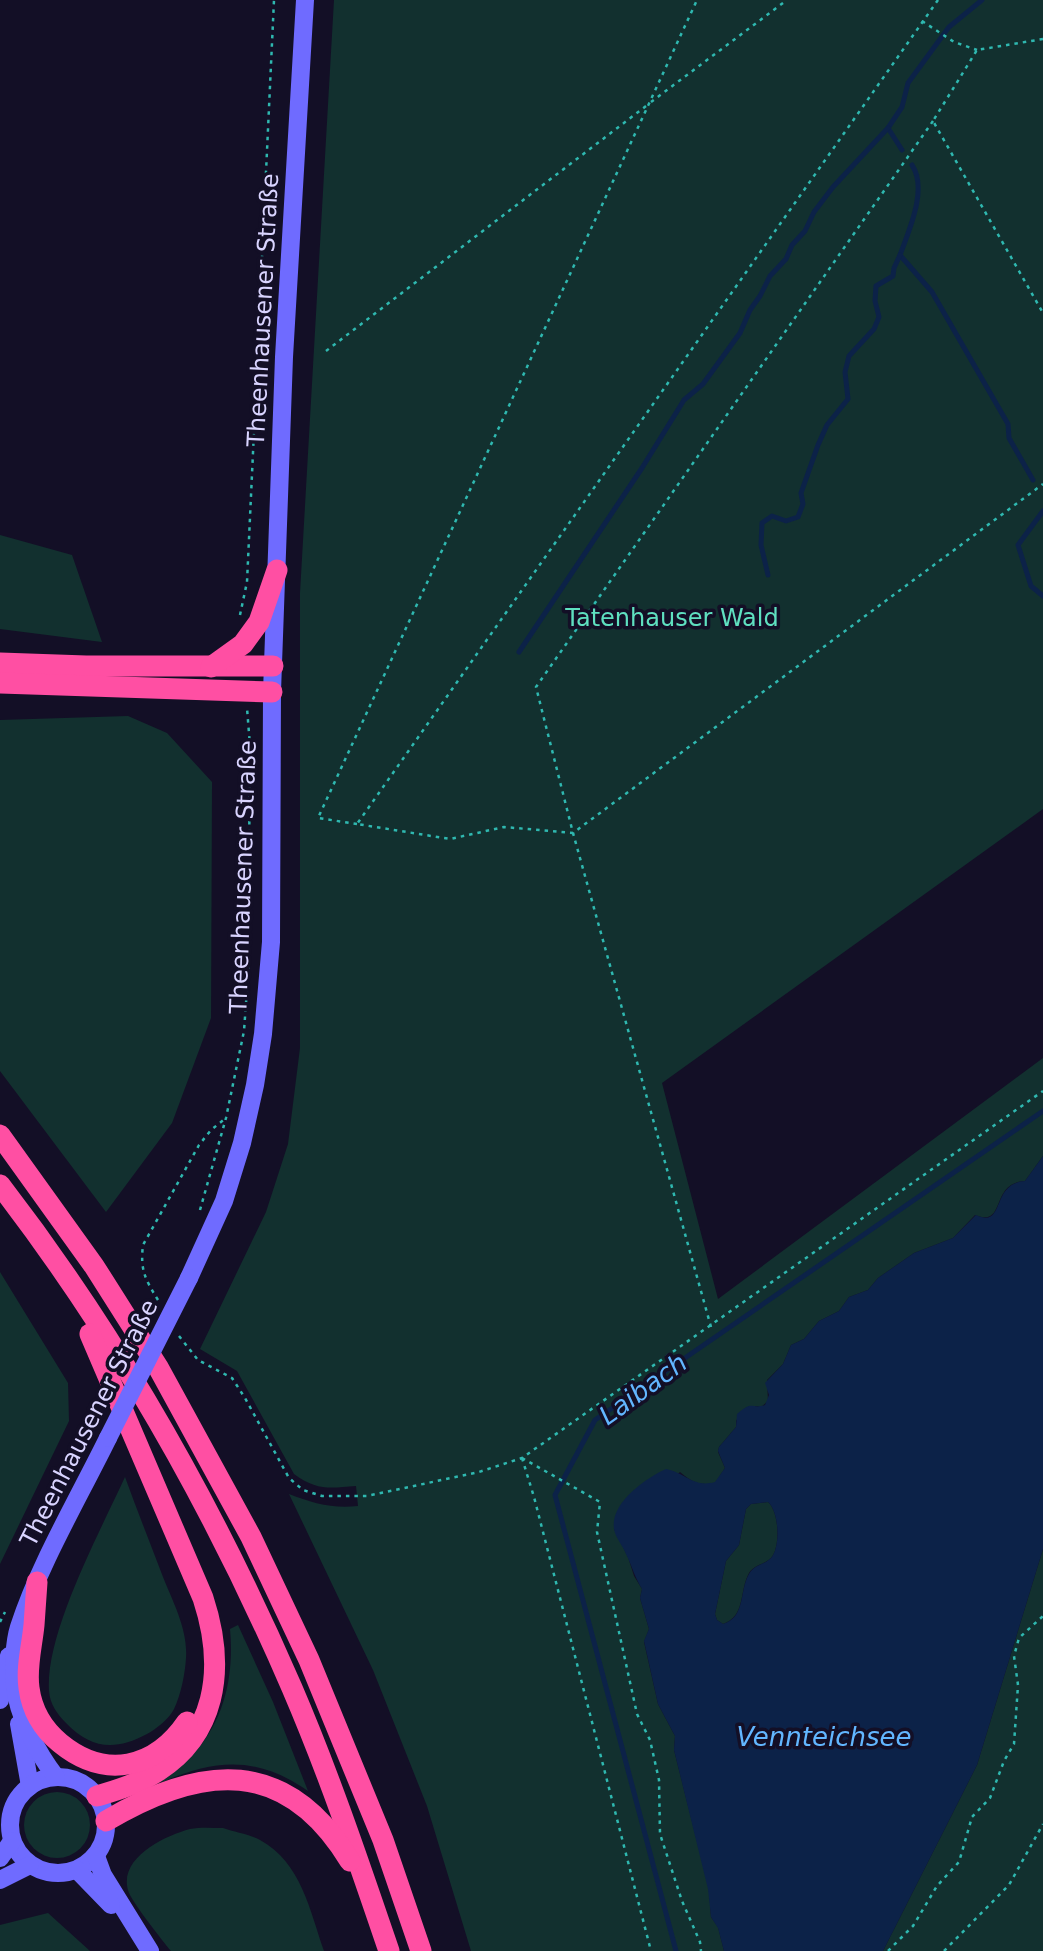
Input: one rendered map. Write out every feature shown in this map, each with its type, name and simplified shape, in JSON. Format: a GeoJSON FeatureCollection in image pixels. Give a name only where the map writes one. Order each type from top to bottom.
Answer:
{"type":"FeatureCollection","features":[{"type":"Feature","properties":{"kind":"highway"},"geometry":{"type":"LineString","coordinates":[[211,667],[243,644],[259,622],[277,570]]}},
{"type":"Feature","properties":{"kind":"highway"},"geometry":{"type":"LineString","coordinates":[[0,663],[273,666]]}},
{"type":"Feature","properties":{"kind":"highway"},"geometry":{"type":"LineString","coordinates":[[0,683],[272,692]]}},
{"type":"Feature","properties":{"kind":"highway"},"geometry":{"type":"LineString","coordinates":[[0,1135],[94,1266],[158,1367],[251,1537],[309,1660],[383,1840],[421,1951]]}},
{"type":"Feature","properties":{"kind":"highway"},"geometry":{"type":"LineString","coordinates":[[0,1185],[55,1258],[170,1443],[238,1572],[330,1783],[389,1951]]}},
{"type":"Feature","properties":{"kind":"highway"},"geometry":{"type":"LineString","coordinates":[[55,1258],[203,1598],[215,1647],[211,1706],[187,1745],[149,1777],[97,1797]]}},
{"type":"Feature","properties":{"kind":"highway"},"geometry":{"type":"LineString","coordinates":[[37,1582],[29,1657],[29,1689],[39,1721],[76,1756],[111,1767],[148,1758],[178,1736],[198,1706],[214,1674]]}},
{"type":"Feature","properties":{"kind":"highway"},"geometry":{"type":"LineString","coordinates":[[106,1821],[129,1807],[203,1781],[252,1780],[286,1794],[314,1814],[341,1846],[369,1893]]}},
{"type":"Feature","properties":{"kind":"main road","name":"Theenhausener Straße"},"geometry":{"type":"LineString","coordinates":[[30,1786],[19,1730],[15,1686],[18,1630],[37,1582],[189,1278],[224,1201],[242,1143],[263,1034],[271,942],[272,692],[284,357],[305,0]]}},
{"type":"Feature","properties":{"kind":"main road"},"geometry":{"type":"LineString","coordinates":[[0,1700],[4,1669],[18,1630]]}},
{"type":"Feature","properties":{"kind":"main road","name":"Theenhausener Straße"},"geometry":{"type":"LineString","coordinates":[[18,1703],[41,1757],[56,1777]]}},
{"type":"Feature","properties":{"kind":"main road"},"geometry":{"type":"LineString","coordinates":[[42,1779],[72,1779],[86,1786],[97,1797],[106,1821],[104,1840],[96,1856],[77,1870],[61,1874],[45,1872],[30,1865],[19,1855],[9,1826],[11,1811],[19,1797],[30,1786],[42,1779]]}},
{"type":"Feature","properties":{"kind":"main road"},"geometry":{"type":"LineString","coordinates":[[0,1858],[12,1841]]}},
{"type":"Feature","properties":{"kind":"main road"},"geometry":{"type":"LineString","coordinates":[[96,1856],[103,1875],[150,1951]]}},
{"type":"Feature","properties":{"kind":"main road"},"geometry":{"type":"LineString","coordinates":[[0,1880],[30,1865]]}},
{"type":"Feature","properties":{"kind":"main road"},"geometry":{"type":"LineString","coordinates":[[77,1870],[90,1881],[150,1951]]}},
{"type":"Feature","properties":{"kind":"path"},"geometry":{"type":"LineString","coordinates":[[243,644],[236,635],[247,582],[274,0]]}},
{"type":"Feature","properties":{"kind":"path"},"geometry":{"type":"LineString","coordinates":[[697,0],[318,818],[450,839],[504,827],[573,833],[1043,484]]}},
{"type":"Feature","properties":{"kind":"path"},"geometry":{"type":"LineString","coordinates":[[326,351],[787,0]]}},
{"type":"Feature","properties":{"kind":"path"},"geometry":{"type":"LineString","coordinates":[[357,824],[938,0]]}},
{"type":"Feature","properties":{"kind":"path"},"geometry":{"type":"LineString","coordinates":[[922,21],[954,43],[977,50],[1043,39]]}},
{"type":"Feature","properties":{"kind":"path"},"geometry":{"type":"LineString","coordinates":[[711,1327],[573,833],[536,687],[933,121],[977,50]]}},
{"type":"Feature","properties":{"kind":"path"},"geometry":{"type":"LineString","coordinates":[[933,121],[1043,313]]}},
{"type":"Feature","properties":{"kind":"path"},"geometry":{"type":"LineString","coordinates":[[200,1210],[226,1118],[244,1031],[248,975],[250,746],[247,693]]}},
{"type":"Feature","properties":{"kind":"path"},"geometry":{"type":"LineString","coordinates":[[178,1335],[198,1360],[232,1378],[289,1478],[303,1490],[322,1496],[367,1496],[480,1472],[522,1458],[1043,1091]]}},
{"type":"Feature","properties":{"kind":"path"},"geometry":{"type":"LineString","coordinates":[[159,1302],[144,1276],[141,1261],[144,1245],[199,1145],[211,1130],[226,1118]]}},
{"type":"Feature","properties":{"kind":"path"},"geometry":{"type":"LineString","coordinates":[[522,1458],[600,1502],[597,1532],[637,1714],[650,1740],[661,1791],[660,1834],[701,1951]]}},
{"type":"Feature","properties":{"kind":"path"},"geometry":{"type":"LineString","coordinates":[[522,1458],[538,1510],[651,1951]]}},
{"type":"Feature","properties":{"kind":"path"},"geometry":{"type":"LineString","coordinates":[[888,1951],[913,1926],[937,1886],[959,1862],[971,1817],[990,1798],[1004,1761],[1014,1744],[1018,1685],[1014,1656],[1019,1638],[1043,1616]]}},
{"type":"Feature","properties":{"kind":"path"},"geometry":{"type":"LineString","coordinates":[[944,1951],[1009,1885],[1043,1824]]}},
{"type":"Feature","properties":{"kind":"green space","name":"Tatenhauser Wald"},"geometry":{"type":"Polygon","coordinates":[[[334,0],[1043,0],[1043,809],[662,1083],[718,1299],[1043,1058],[1043,1156],[1025,1181],[1006,1189],[991,1215],[975,1215],[953,1238],[914,1253],[878,1278],[868,1290],[849,1297],[839,1311],[819,1321],[804,1339],[791,1345],[783,1364],[767,1380],[768,1401],[761,1407],[752,1406],[744,1410],[736,1421],[736,1427],[719,1447],[718,1452],[725,1468],[715,1483],[696,1482],[680,1472],[614,1529],[642,1589],[640,1598],[649,1629],[644,1642],[658,1704],[675,1736],[674,1750],[709,1889],[711,1917],[718,1927],[724,1951],[471,1951],[427,1806],[373,1670],[289,1494],[340,1507],[358,1506],[356,1486],[317,1486],[294,1474],[237,1371],[200,1349],[266,1212],[288,1144],[300,1048],[300,593],[334,0]]]}},
{"type":"Feature","properties":{"kind":"green space"},"geometry":{"type":"Polygon","coordinates":[[[0,535],[72,555],[102,642],[0,629],[0,535]]]}},
{"type":"Feature","properties":{"kind":"green space"},"geometry":{"type":"Polygon","coordinates":[[[128,716],[167,733],[212,782],[211,1018],[172,1123],[106,1212],[0,1071],[0,720],[128,716]]]}},
{"type":"Feature","properties":{"kind":"green space"},"geometry":{"type":"Polygon","coordinates":[[[0,1272],[68,1383],[69,1421],[0,1564],[0,1272]]]}},
{"type":"Feature","properties":{"kind":"green space"},"geometry":{"type":"Polygon","coordinates":[[[125,1477],[179,1616],[185,1637],[186,1658],[179,1697],[166,1720],[151,1732],[135,1739],[104,1745],[75,1732],[57,1712],[49,1691],[50,1667],[76,1583],[125,1477]]]}},
{"type":"Feature","properties":{"kind":"green space"},"geometry":{"type":"Polygon","coordinates":[[[768,1502],[775,1513],[776,1521],[774,1553],[749,1573],[739,1609],[723,1624],[717,1620],[715,1614],[726,1561],[739,1545],[746,1509],[751,1504],[768,1502]]]}},
{"type":"Feature","properties":{"kind":"green space"},"geometry":{"type":"Polygon","coordinates":[[[1043,1549],[1043,1951],[883,1951],[977,1765],[1043,1549]]]}},
{"type":"Feature","properties":{"kind":"green space"},"geometry":{"type":"Polygon","coordinates":[[[238,1625],[273,1702],[308,1791],[271,1771],[235,1764],[199,1769],[160,1783],[192,1755],[215,1724],[229,1678],[230,1629],[238,1625]]]}},
{"type":"Feature","properties":{"kind":"green space"},"geometry":{"type":"Polygon","coordinates":[[[50,1792],[64,1792],[76,1797],[85,1806],[90,1825],[88,1838],[81,1849],[64,1858],[50,1858],[38,1853],[29,1844],[24,1832],[24,1818],[29,1806],[38,1797],[50,1792]]]}},
{"type":"Feature","properties":{"kind":"green space"},"geometry":{"type":"Polygon","coordinates":[[[223,1828],[260,1840],[274,1849],[285,1861],[302,1889],[324,1951],[171,1951],[129,1893],[129,1870],[145,1851],[168,1837],[190,1829],[223,1828]]]}},
{"type":"Feature","properties":{"kind":"green space"},"geometry":{"type":"Polygon","coordinates":[[[48,1913],[90,1951],[0,1951],[0,1925],[48,1913]]]}},
{"type":"Feature","properties":{"kind":"water","name":"Vennteichsee"},"geometry":{"type":"Polygon","coordinates":[[[1043,1156],[1043,1549],[977,1765],[883,1951],[724,1951],[718,1928],[711,1917],[708,1889],[674,1750],[675,1736],[658,1704],[644,1641],[649,1629],[640,1598],[642,1589],[615,1532],[614,1519],[623,1501],[631,1493],[666,1469],[695,1482],[715,1482],[725,1468],[719,1447],[736,1427],[737,1414],[750,1406],[765,1405],[769,1395],[765,1383],[783,1364],[791,1345],[804,1339],[819,1321],[839,1311],[849,1297],[868,1290],[878,1278],[914,1253],[953,1238],[976,1215],[985,1218],[991,1216],[1007,1189],[1025,1181],[1043,1156]],[[768,1502],[751,1504],[746,1509],[739,1545],[726,1561],[715,1614],[717,1620],[723,1624],[730,1621],[739,1610],[749,1574],[774,1553],[777,1529],[772,1507],[768,1502]]]}},
{"type":"Feature","properties":{"kind":"waterway"},"geometry":{"type":"LineString","coordinates":[[902,150],[888,128],[902,107],[908,83],[949,27],[982,0]]}},
{"type":"Feature","properties":{"kind":"waterway"},"geometry":{"type":"LineString","coordinates":[[519,652],[642,468],[684,400],[703,384],[740,333],[770,276],[786,259],[814,212],[833,187],[888,128]]}},
{"type":"Feature","properties":{"kind":"waterway"},"geometry":{"type":"LineString","coordinates":[[912,165],[918,197],[900,255],[932,292],[1008,424],[1009,438],[1033,480]]}},
{"type":"Feature","properties":{"kind":"waterway"},"geometry":{"type":"LineString","coordinates":[[768,575],[761,545],[762,523],[772,516],[786,521],[798,517],[803,504],[801,493],[818,445],[827,425],[848,399],[845,372],[849,356],[874,329],[879,317],[875,301],[876,286],[893,276],[900,255]]}},
{"type":"Feature","properties":{"kind":"waterway"},"geometry":{"type":"LineString","coordinates":[[1043,511],[1018,545],[1031,586],[1043,596]]}},
{"type":"Feature","properties":{"kind":"waterway","name":"Laibach"},"geometry":{"type":"LineString","coordinates":[[676,1951],[555,1495],[595,1420],[1043,1111]]}}]}
